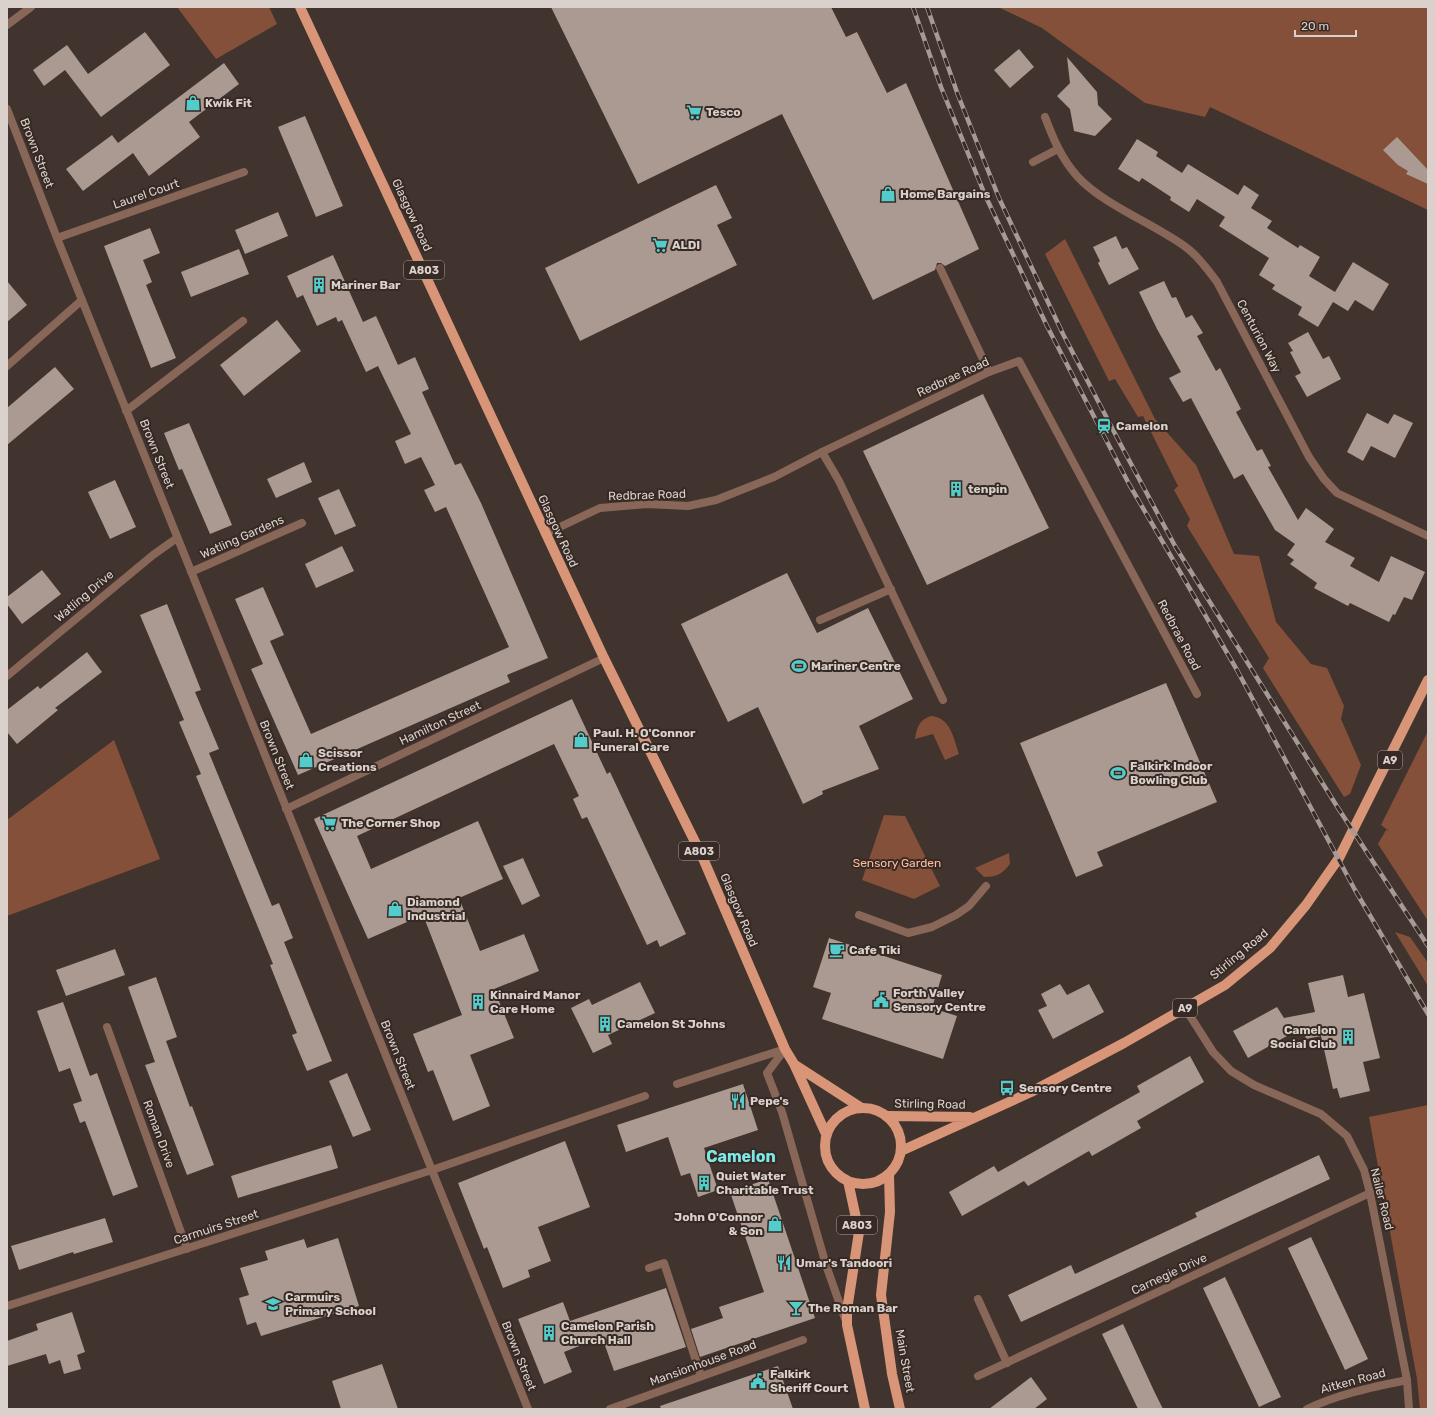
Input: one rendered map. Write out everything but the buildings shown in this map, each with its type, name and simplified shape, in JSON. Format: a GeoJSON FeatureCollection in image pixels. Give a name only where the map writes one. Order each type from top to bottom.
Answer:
{"type":"FeatureCollection","features":[{"type":"Feature","properties":{"kind":"main road","name":"Glasgow Road"},"geometry":{"type":"LineString","coordinates":[[300,7],[439,303],[545,534],[604,658],[702,856],[785,1049],[794,1064],[826,1134]]}},
{"type":"Feature","properties":{"kind":"main road","name":"Stirling Road"},"geometry":{"type":"LineString","coordinates":[[901,1151],[972,1117],[1031,1092],[1124,1043],[1225,985],[1270,948],[1306,905],[1340,858],[1428,680]]}},
{"type":"Feature","properties":{"kind":"main road","name":"Glasgow Road"},"geometry":{"type":"LineString","coordinates":[[794,1064],[860,1107]]}},
{"type":"Feature","properties":{"kind":"main road"},"geometry":{"type":"LineString","coordinates":[[860,1107],[875,1109],[888,1116],[896,1126],[901,1138],[901,1151],[897,1164],[889,1175],[869,1184],[858,1184],[848,1181],[838,1175],[826,1156],[826,1134],[831,1124],[839,1116],[849,1110],[860,1107]]}},
{"type":"Feature","properties":{"kind":"main road","name":"Stirling Road"},"geometry":{"type":"LineString","coordinates":[[888,1116],[972,1117]]}},
{"type":"Feature","properties":{"kind":"main road","name":"Main Street"},"geometry":{"type":"LineString","coordinates":[[889,1175],[890,1212],[881,1295],[892,1374],[900,1409]]}},
{"type":"Feature","properties":{"kind":"main road","name":"A803"},"geometry":{"type":"LineString","coordinates":[[848,1181],[859,1232],[847,1310],[847,1325],[865,1409]]}},
{"type":"Feature","properties":{"kind":"street"},"geometry":{"type":"LineString","coordinates":[[7,25],[31,7]]}},
{"type":"Feature","properties":{"kind":"street","name":"Brown Street"},"geometry":{"type":"LineString","coordinates":[[7,109],[126,411],[528,1409]]}},
{"type":"Feature","properties":{"kind":"street","name":"Centurion Way"},"geometry":{"type":"LineString","coordinates":[[1045,117],[1058,149],[1077,176],[1104,198],[1177,240],[1189,249],[1217,282],[1309,457],[1324,479],[1338,493],[1352,501],[1428,536]]}},
{"type":"Feature","properties":{"kind":"street"},"geometry":{"type":"LineString","coordinates":[[1033,162],[1058,149]]}},
{"type":"Feature","properties":{"kind":"street","name":"Laurel Court"},"geometry":{"type":"LineString","coordinates":[[57,238],[244,172]]}},
{"type":"Feature","properties":{"kind":"street"},"geometry":{"type":"LineString","coordinates":[[940,268],[989,372]]}},
{"type":"Feature","properties":{"kind":"street"},"geometry":{"type":"LineString","coordinates":[[7,366],[82,300]]}},
{"type":"Feature","properties":{"kind":"street"},"geometry":{"type":"LineString","coordinates":[[126,411],[243,321]]}},
{"type":"Feature","properties":{"kind":"street","name":"Redbrae Road"},"geometry":{"type":"LineString","coordinates":[[545,534],[600,508],[647,504],[688,506],[716,500],[774,477],[822,452],[989,372],[1019,361],[1197,694]]}},
{"type":"Feature","properties":{"kind":"street"},"geometry":{"type":"LineString","coordinates":[[822,452],[839,481],[943,700]]}},
{"type":"Feature","properties":{"kind":"street","name":"Watling Gardens"},"geometry":{"type":"LineString","coordinates":[[191,572],[302,523]]}},
{"type":"Feature","properties":{"kind":"street","name":"Watling Drive"},"geometry":{"type":"LineString","coordinates":[[7,676],[153,555],[177,538]]}},
{"type":"Feature","properties":{"kind":"street"},"geometry":{"type":"LineString","coordinates":[[820,620],[891,589]]}},
{"type":"Feature","properties":{"kind":"street","name":"Hamilton Street"},"geometry":{"type":"LineString","coordinates":[[286,809],[604,658]]}},
{"type":"Feature","properties":{"kind":"street"},"geometry":{"type":"LineString","coordinates":[[859,915],[908,933],[932,927],[956,915],[969,906],[986,886]]}},
{"type":"Feature","properties":{"kind":"street","name":"Nailer Road"},"geometry":{"type":"LineString","coordinates":[[1185,1008],[1213,1052],[1231,1071],[1254,1084],[1321,1114],[1347,1136],[1364,1170],[1370,1193],[1407,1380],[1409,1409]]}},
{"type":"Feature","properties":{"kind":"street","name":"Roman Drive"},"geometry":{"type":"LineString","coordinates":[[107,1027],[187,1249]]}},
{"type":"Feature","properties":{"kind":"street"},"geometry":{"type":"LineString","coordinates":[[677,1084],[785,1049]]}},
{"type":"Feature","properties":{"kind":"street"},"geometry":{"type":"LineString","coordinates":[[785,1049],[767,1073],[782,1112],[826,1265],[847,1325]]}},
{"type":"Feature","properties":{"kind":"street","name":"Carmuirs Street"},"geometry":{"type":"LineString","coordinates":[[7,1306],[432,1170],[645,1096]]}},
{"type":"Feature","properties":{"kind":"street","name":"Carnegie Drive"},"geometry":{"type":"LineString","coordinates":[[978,1376],[1370,1193]]}},
{"type":"Feature","properties":{"kind":"street"},"geometry":{"type":"LineString","coordinates":[[649,1268],[664,1263],[702,1376]]}},
{"type":"Feature","properties":{"kind":"street"},"geometry":{"type":"LineString","coordinates":[[978,1299],[1007,1363]]}},
{"type":"Feature","properties":{"kind":"street","name":"Mansionhouse Road"},"geometry":{"type":"LineString","coordinates":[[610,1409],[804,1340]]}},
{"type":"Feature","properties":{"kind":"street","name":"Aitken Road"},"geometry":{"type":"LineString","coordinates":[[1307,1409],[1319,1403],[1365,1389],[1407,1380]]}},
{"type":"Feature","properties":{"kind":"green space"},"geometry":{"type":"Polygon","coordinates":[[[177,7],[269,7],[277,24],[216,59],[177,7]]]}},
{"type":"Feature","properties":{"kind":"green space"},"geometry":{"type":"Polygon","coordinates":[[[998,7],[1428,7],[1428,210],[1210,107],[1205,117],[1145,103],[1042,28],[998,7]]]}},
{"type":"Feature","properties":{"kind":"green space"},"geometry":{"type":"Polygon","coordinates":[[[1065,239],[1155,419],[1196,465],[1234,554],[1259,556],[1276,622],[1311,664],[1327,668],[1344,706],[1341,719],[1361,765],[1350,794],[1344,797],[1263,668],[1269,658],[1187,526],[1190,519],[1174,490],[1178,486],[1143,416],[1138,417],[1115,379],[1109,381],[1045,254],[1065,239]]]}},
{"type":"Feature","properties":{"kind":"green space"},"geometry":{"type":"Polygon","coordinates":[[[931,716],[943,720],[947,724],[953,735],[959,754],[945,760],[933,734],[915,739],[919,724],[931,716]]]}},
{"type":"Feature","properties":{"kind":"green space"},"geometry":{"type":"Polygon","coordinates":[[[1428,731],[1428,921],[1378,844],[1386,830],[1389,831],[1381,825],[1428,731]]]}},
{"type":"Feature","properties":{"kind":"green space"},"geometry":{"type":"Polygon","coordinates":[[[114,740],[160,859],[7,916],[7,820],[114,740]]]}},
{"type":"Feature","properties":{"kind":"green space","name":"Sensory Garden"},"geometry":{"type":"Polygon","coordinates":[[[884,815],[905,816],[940,886],[914,899],[862,880],[884,815]]]}},
{"type":"Feature","properties":{"kind":"green space"},"geometry":{"type":"Polygon","coordinates":[[[1009,853],[1010,864],[999,874],[984,877],[975,868],[1009,853]]]}},
{"type":"Feature","properties":{"kind":"green space"},"geometry":{"type":"Polygon","coordinates":[[[1395,932],[1410,937],[1428,963],[1428,986],[1395,932]]]}},
{"type":"Feature","properties":{"kind":"green space"},"geometry":{"type":"Polygon","coordinates":[[[1428,1105],[1428,1409],[1420,1409],[1417,1379],[1369,1117],[1428,1105]]]}},
{"type":"Feature","properties":{"kind":"railway"},"geometry":{"type":"LineString","coordinates":[[913,7],[941,87],[985,195],[1047,326],[1129,484],[1237,670],[1355,890],[1428,1014]]}},
{"type":"Feature","properties":{"kind":"railway"},"geometry":{"type":"LineString","coordinates":[[927,7],[958,95],[999,198],[1063,334],[1122,447],[1175,546],[1338,808],[1428,946]]}},
{"type":"Feature","properties":{"kind":"place","name":"Kwik Fit"},"geometry":{"type":"Point","coordinates":[193,103]}},
{"type":"Feature","properties":{"kind":"place","name":"Tesco"},"geometry":{"type":"Point","coordinates":[694,112]}},
{"type":"Feature","properties":{"kind":"place","name":"Home Bargains"},"geometry":{"type":"Point","coordinates":[888,194]}},
{"type":"Feature","properties":{"kind":"place","name":"ALDI"},"geometry":{"type":"Point","coordinates":[660,245]}},
{"type":"Feature","properties":{"kind":"place","name":"Mariner Bar"},"geometry":{"type":"Point","coordinates":[319,285]}},
{"type":"Feature","properties":{"kind":"place","name":"Camelon"},"geometry":{"type":"Point","coordinates":[1104,426]}},
{"type":"Feature","properties":{"kind":"place","name":"tenpin"},"geometry":{"type":"Point","coordinates":[956,489]}},
{"type":"Feature","properties":{"kind":"place","name":"Mariner Centre"},"geometry":{"type":"Point","coordinates":[799,666]}},
{"type":"Feature","properties":{"kind":"place","name":"Paul. H. O'Connor Funeral Care"},"geometry":{"type":"Point","coordinates":[581,740]}},
{"type":"Feature","properties":{"kind":"place","name":"Scissor Creations"},"geometry":{"type":"Point","coordinates":[306,760]}},
{"type":"Feature","properties":{"kind":"place","name":"Falkirk Indoor Bowling Club"},"geometry":{"type":"Point","coordinates":[1118,773]}},
{"type":"Feature","properties":{"kind":"place","name":"The Corner Shop"},"geometry":{"type":"Point","coordinates":[329,823]}},
{"type":"Feature","properties":{"kind":"place","name":"Diamond Industrial"},"geometry":{"type":"Point","coordinates":[395,909]}},
{"type":"Feature","properties":{"kind":"place","name":"Cafe Tiki"},"geometry":{"type":"Point","coordinates":[837,950]}},
{"type":"Feature","properties":{"kind":"place","name":"Forth Valley Sensory Centre"},"geometry":{"type":"Point","coordinates":[881,1000]}},
{"type":"Feature","properties":{"kind":"place","name":"Kinnaird Manor Care Home"},"geometry":{"type":"Point","coordinates":[478,1002]}},
{"type":"Feature","properties":{"kind":"place","name":"Camelon St Johns"},"geometry":{"type":"Point","coordinates":[605,1024]}},
{"type":"Feature","properties":{"kind":"place","name":"Camelon Social Club"},"geometry":{"type":"Point","coordinates":[1348,1037]}},
{"type":"Feature","properties":{"kind":"place","name":"Sensory Centre"},"geometry":{"type":"Point","coordinates":[1007,1088]}},
{"type":"Feature","properties":{"kind":"place","name":"Pepe's"},"geometry":{"type":"Point","coordinates":[738,1101]}},
{"type":"Feature","properties":{"kind":"place","name":"Quiet Water Charitable Trust"},"geometry":{"type":"Point","coordinates":[704,1183]}},
{"type":"Feature","properties":{"kind":"place","name":"John O'Connor & Son"},"geometry":{"type":"Point","coordinates":[775,1224]}},
{"type":"Feature","properties":{"kind":"place","name":"Umar's Tandoori"},"geometry":{"type":"Point","coordinates":[784,1263]}},
{"type":"Feature","properties":{"kind":"place","name":"Carmuirs Primary School"},"geometry":{"type":"Point","coordinates":[273,1304]}},
{"type":"Feature","properties":{"kind":"place","name":"The Roman Bar"},"geometry":{"type":"Point","coordinates":[796,1308]}},
{"type":"Feature","properties":{"kind":"place","name":"Camelon Parish Church Hall"},"geometry":{"type":"Point","coordinates":[549,1333]}},
{"type":"Feature","properties":{"kind":"place","name":"Falkirk Sheriff Court"},"geometry":{"type":"Point","coordinates":[758,1381]}},
{"type":"Feature","properties":{"kind":"district","name":"Camelon"},"geometry":{"type":"Point","coordinates":[741,1156]}}]}
